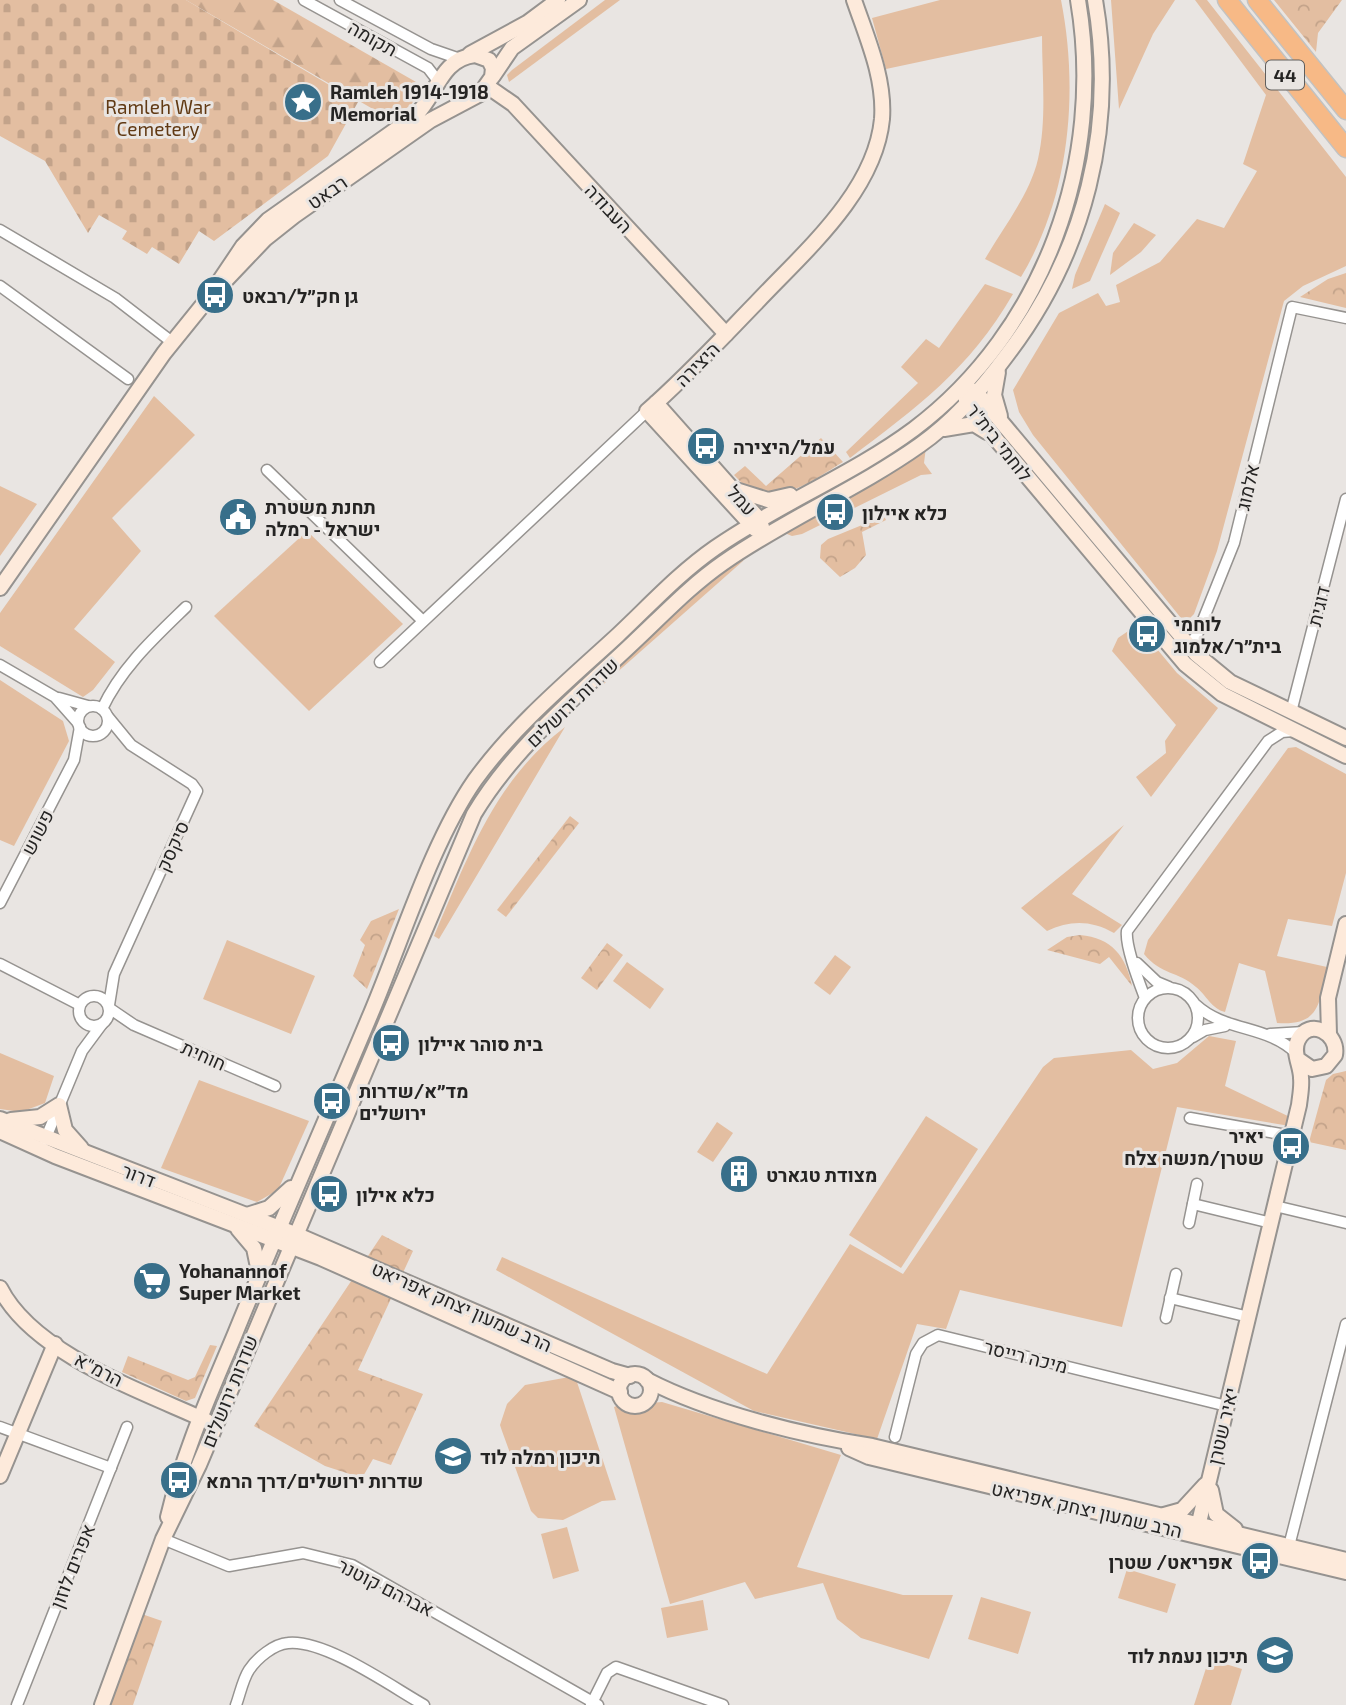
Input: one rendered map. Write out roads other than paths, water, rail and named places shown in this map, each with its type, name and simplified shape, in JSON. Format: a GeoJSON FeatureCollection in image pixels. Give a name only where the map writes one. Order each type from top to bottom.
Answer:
{"type":"FeatureCollection","features":[{"type":"Feature","properties":{"kind":"highway","name":"44"},"geometry":{"type":"LineString","coordinates":[[1227,0],[1346,148]]}},
{"type":"Feature","properties":{"kind":"highway","name":"44"},"geometry":{"type":"LineString","coordinates":[[1257,0],[1346,110]]}},
{"type":"Feature","properties":{"kind":"street","name":"תקומה"},"geometry":{"type":"LineString","coordinates":[[304,0],[428,68],[438,82]]}},
{"type":"Feature","properties":{"kind":"street","name":"תקומה"},"geometry":{"type":"LineString","coordinates":[[340,0],[431,49],[463,58]]}},
{"type":"Feature","properties":{"kind":"street"},"geometry":{"type":"LineString","coordinates":[[558,0],[527,23],[463,58],[438,82],[441,99],[452,104],[463,104],[474,99],[512,48],[579,0]]}},
{"type":"Feature","properties":{"kind":"street","name":"היצירה"},"geometry":{"type":"LineString","coordinates":[[380,662],[726,334],[847,201],[877,142],[882,121],[880,84],[854,0]]}},
{"type":"Feature","properties":{"kind":"street","name":"שדרות ירושלים"},"geometry":{"type":"LineString","coordinates":[[163,1539],[179,1474],[200,1418],[440,848],[472,784],[529,717],[670,584],[719,545],[754,522],[911,431],[962,384],[1025,303],[1050,251],[1071,194],[1085,107],[1084,51],[1078,0]]}},
{"type":"Feature","properties":{"kind":"street","name":"שדרות ירושלים"},"geometry":{"type":"LineString","coordinates":[[102,1705],[163,1539],[216,1425],[445,877],[486,793],[541,729],[673,604],[720,565],[764,535],[896,461],[937,432],[972,398],[1030,327],[1051,289],[1087,198],[1102,108],[1101,50],[1095,0]]}},
{"type":"Feature","properties":{"kind":"street"},"geometry":{"type":"LineString","coordinates":[[463,58],[478,55],[489,60],[493,68],[490,81]]}},
{"type":"Feature","properties":{"kind":"street","name":"העבודה"},"geometry":{"type":"LineString","coordinates":[[490,81],[726,334]]}},
{"type":"Feature","properties":{"kind":"street","name":"רבאט"},"geometry":{"type":"LineString","coordinates":[[0,587],[43,531],[89,459],[172,342],[206,301],[256,231],[415,116],[430,99],[438,82]]}},
{"type":"Feature","properties":{"kind":"street","name":"רבאט"},"geometry":{"type":"LineString","coordinates":[[206,301],[285,222],[422,125],[463,104]]}},
{"type":"Feature","properties":{"kind":"street"},"geometry":{"type":"LineString","coordinates":[[0,230],[115,298],[172,342]]}},
{"type":"Feature","properties":{"kind":"street"},"geometry":{"type":"LineString","coordinates":[[0,286],[128,379]]}},
{"type":"Feature","properties":{"kind":"street","name":"אלמוג"},"geometry":{"type":"LineString","coordinates":[[1183,651],[1202,624],[1234,543],[1292,307],[1346,318]]}},
{"type":"Feature","properties":{"kind":"street"},"geometry":{"type":"LineString","coordinates":[[1001,434],[993,395],[999,368],[1010,352]]}},
{"type":"Feature","properties":{"kind":"street","name":"לוחמי בית\"ר"},"geometry":{"type":"LineString","coordinates":[[962,384],[1001,434],[1222,695],[1346,756]]}},
{"type":"Feature","properties":{"kind":"street","name":"עמל"},"geometry":{"type":"LineString","coordinates":[[652,407],[764,535]]}},
{"type":"Feature","properties":{"kind":"street"},"geometry":{"type":"LineString","coordinates":[[937,432],[957,425],[974,424],[1001,434]]}},
{"type":"Feature","properties":{"kind":"street","name":"רבאט"},"geometry":{"type":"LineString","coordinates":[[0,572],[89,459]]}},
{"type":"Feature","properties":{"kind":"street"},"geometry":{"type":"LineString","coordinates":[[267,470],[423,621]]}},
{"type":"Feature","properties":{"kind":"street"},"geometry":{"type":"LineString","coordinates":[[719,545],[729,529],[728,493],[768,500],[810,490]]}},
{"type":"Feature","properties":{"kind":"street","name":"דוגית"},"geometry":{"type":"LineString","coordinates":[[1292,712],[1346,499]]}},
{"type":"Feature","properties":{"kind":"street"},"geometry":{"type":"LineString","coordinates":[[55,697],[90,735],[99,734],[107,727],[105,713],[111,690],[136,656],[186,607]]}},
{"type":"Feature","properties":{"kind":"street","name":"לוחמי בית\"ר"},"geometry":{"type":"LineString","coordinates":[[1183,651],[1230,682],[1346,738]]}},
{"type":"Feature","properties":{"kind":"street"},"geometry":{"type":"LineString","coordinates":[[3,665],[55,697],[105,713]]}},
{"type":"Feature","properties":{"kind":"street"},"geometry":{"type":"LineString","coordinates":[[79,725],[82,711],[88,706]]}},
{"type":"Feature","properties":{"kind":"street","name":"סיקסק"},"geometry":{"type":"LineString","coordinates":[[105,713],[131,745]]}},
{"type":"Feature","properties":{"kind":"street"},"geometry":{"type":"LineString","coordinates":[[1263,715],[1268,726],[1268,741]]}},
{"type":"Feature","properties":{"kind":"street","name":"פשוש"},"geometry":{"type":"LineString","coordinates":[[74,760],[79,725]]}},
{"type":"Feature","properties":{"kind":"street"},"geometry":{"type":"LineString","coordinates":[[1145,998],[1126,940],[1133,921],[1268,741],[1282,733],[1297,732]]}},
{"type":"Feature","properties":{"kind":"street","name":"סיקסק"},"geometry":{"type":"LineString","coordinates":[[91,996],[104,988],[114,974],[197,791],[192,784],[131,745],[99,734]]}},
{"type":"Feature","properties":{"kind":"street","name":"פשוש"},"geometry":{"type":"LineString","coordinates":[[0,903],[74,760],[99,734]]}},
{"type":"Feature","properties":{"kind":"street"},"geometry":{"type":"LineString","coordinates":[[1297,1057],[1297,1042],[1328,998],[1346,924]]}},
{"type":"Feature","properties":{"kind":"street"},"geometry":{"type":"LineString","coordinates":[[1132,957],[1150,976],[1180,990],[1208,1016],[1228,1026],[1266,1034],[1288,1045],[1297,1057],[1312,1069],[1346,1058]]}},
{"type":"Feature","properties":{"kind":"street"},"geometry":{"type":"LineString","coordinates":[[0,964],[80,1005]]}},
{"type":"Feature","properties":{"kind":"street","name":"סיקסק"},"geometry":{"type":"LineString","coordinates":[[109,1006],[114,974]]}},
{"type":"Feature","properties":{"kind":"street"},"geometry":{"type":"LineString","coordinates":[[1170,987],[1156,990],[1145,998],[1138,1019],[1147,1039],[1158,1046],[1173,1048],[1205,1030],[1228,1026]]}},
{"type":"Feature","properties":{"kind":"street"},"geometry":{"type":"LineString","coordinates":[[80,1005],[91,996],[102,997],[109,1006],[105,1022],[82,1051]]}},
{"type":"Feature","properties":{"kind":"street"},"geometry":{"type":"LineString","coordinates":[[1326,1066],[1335,1055],[1336,1042],[1328,998]]}},
{"type":"Feature","properties":{"kind":"street"},"geometry":{"type":"LineString","coordinates":[[1190,1039],[1199,1019],[1195,1004]]}},
{"type":"Feature","properties":{"kind":"street"},"geometry":{"type":"LineString","coordinates":[[43,1143],[82,1051],[85,1033],[80,1005]]}},
{"type":"Feature","properties":{"kind":"street","name":"חוחית"},"geometry":{"type":"LineString","coordinates":[[109,1006],[134,1025],[275,1086]]}},
{"type":"Feature","properties":{"kind":"street"},"geometry":{"type":"LineString","coordinates":[[82,1020],[89,1026],[105,1022]]}},
{"type":"Feature","properties":{"kind":"street","name":"חוחית"},"geometry":{"type":"LineString","coordinates":[[105,1022],[134,1025]]}},
{"type":"Feature","properties":{"kind":"street"},"geometry":{"type":"LineString","coordinates":[[1266,1034],[1321,1030],[1336,1042]]}},
{"type":"Feature","properties":{"kind":"street","name":"יאיר שטרן"},"geometry":{"type":"LineString","coordinates":[[1198,1530],[1299,1105],[1302,1081],[1297,1057]]}},
{"type":"Feature","properties":{"kind":"street","name":"יאיר שטרן"},"geometry":{"type":"LineString","coordinates":[[1299,1105],[1309,1083],[1326,1066]]}},
{"type":"Feature","properties":{"kind":"street"},"geometry":{"type":"LineString","coordinates":[[1,1123],[40,1117],[59,1105]]}},
{"type":"Feature","properties":{"kind":"street"},"geometry":{"type":"LineString","coordinates":[[59,1105],[65,1129],[89,1154]]}},
{"type":"Feature","properties":{"kind":"street"},"geometry":{"type":"LineString","coordinates":[[1190,1118],[1292,1136]]}},
{"type":"Feature","properties":{"kind":"street","name":"דרור"},"geometry":{"type":"LineString","coordinates":[[1,1123],[43,1143],[293,1239]]}},
{"type":"Feature","properties":{"kind":"street","name":"דרור"},"geometry":{"type":"LineString","coordinates":[[43,1143],[89,1154],[238,1219]]}},
{"type":"Feature","properties":{"kind":"street"},"geometry":{"type":"LineString","coordinates":[[259,1275],[254,1248],[238,1219],[270,1208],[299,1179]]}},
{"type":"Feature","properties":{"kind":"street"},"geometry":{"type":"LineString","coordinates":[[1189,1223],[1198,1184]]}},
{"type":"Feature","properties":{"kind":"street"},"geometry":{"type":"LineString","coordinates":[[277,1275],[302,1259],[324,1252],[312,1231],[310,1201]]}},
{"type":"Feature","properties":{"kind":"street"},"geometry":{"type":"LineString","coordinates":[[1193,1204],[1271,1223]]}},
{"type":"Feature","properties":{"kind":"street"},"geometry":{"type":"LineString","coordinates":[[1275,1206],[1346,1223]]}},
{"type":"Feature","properties":{"kind":"street","name":"הרב שמעון יצחק אפריאט"},"geometry":{"type":"LineString","coordinates":[[293,1239],[611,1371],[630,1376]]}},
{"type":"Feature","properties":{"kind":"street","name":"הרב שמעון יצחק אפריאט"},"geometry":{"type":"LineString","coordinates":[[324,1252],[620,1392]]}},
{"type":"Feature","properties":{"kind":"street"},"geometry":{"type":"LineString","coordinates":[[1166,1318],[1176,1274]]}},
{"type":"Feature","properties":{"kind":"street","name":"הרמ\"א"},"geometry":{"type":"LineString","coordinates":[[0,1288],[26,1322],[55,1345],[216,1425]]}},
{"type":"Feature","properties":{"kind":"street"},"geometry":{"type":"LineString","coordinates":[[1170,1298],[1249,1317]]}},
{"type":"Feature","properties":{"kind":"street"},"geometry":{"type":"LineString","coordinates":[[1289,1546],[1346,1324]]}},
{"type":"Feature","properties":{"kind":"street","name":"מיכה רייסר"},"geometry":{"type":"LineString","coordinates":[[895,1437],[916,1354],[923,1343],[937,1335],[1227,1406]]}},
{"type":"Feature","properties":{"kind":"street"},"geometry":{"type":"LineString","coordinates":[[0,1476],[55,1345]]}},
{"type":"Feature","properties":{"kind":"street"},"geometry":{"type":"LineString","coordinates":[[639,1375],[647,1380],[650,1396],[643,1404],[633,1406],[624,1402],[620,1392],[622,1382],[630,1376],[639,1375]]}},
{"type":"Feature","properties":{"kind":"street","name":"הרב שמעון יצחק אפריאט"},"geometry":{"type":"LineString","coordinates":[[647,1380],[681,1398]]}},
{"type":"Feature","properties":{"kind":"street","name":"הרב שמעון יצחק אפריאט"},"geometry":{"type":"LineString","coordinates":[[650,1396],[681,1398],[831,1440],[872,1446],[1157,1514],[1198,1530],[1247,1536],[1346,1560]]}},
{"type":"Feature","properties":{"kind":"street"},"geometry":{"type":"LineString","coordinates":[[0,1427],[111,1468]]}},
{"type":"Feature","properties":{"kind":"street","name":"אפרים לוזון"},"geometry":{"type":"LineString","coordinates":[[17,1705],[127,1427]]}},
{"type":"Feature","properties":{"kind":"street","name":"הרב שמעון יצחק אפריאט"},"geometry":{"type":"LineString","coordinates":[[831,1440],[869,1457],[1198,1530],[1346,1572]]}},
{"type":"Feature","properties":{"kind":"street"},"geometry":{"type":"LineString","coordinates":[[1157,1514],[1182,1510],[1210,1478]]}},
{"type":"Feature","properties":{"kind":"street"},"geometry":{"type":"LineString","coordinates":[[1210,1478],[1216,1514],[1247,1536]]}},
{"type":"Feature","properties":{"kind":"street","name":"אברהם קוטנר"},"geometry":{"type":"LineString","coordinates":[[163,1539],[229,1566],[303,1553],[352,1566],[594,1704]]}},
{"type":"Feature","properties":{"kind":"street"},"geometry":{"type":"LineString","coordinates":[[236,1705],[249,1670],[264,1653],[286,1642],[304,1644],[330,1654],[424,1705]]}},
{"type":"Feature","properties":{"kind":"street"},"geometry":{"type":"LineString","coordinates":[[594,1704],[607,1673],[616,1667],[723,1705]]}},
{"type":"Feature","properties":{"kind":"place","name":"Ramleh 1914-1918 Memorial"},"geometry":{"type":"Point","coordinates":[303,102]}},
{"type":"Feature","properties":{"kind":"place","name":"גן חק״ל/רבאט"},"geometry":{"type":"Point","coordinates":[215,295]}},
{"type":"Feature","properties":{"kind":"place","name":"עמל/היצירה"},"geometry":{"type":"Point","coordinates":[706,446]}},
{"type":"Feature","properties":{"kind":"place","name":"כלא איילון"},"geometry":{"type":"Point","coordinates":[835,512]}},
{"type":"Feature","properties":{"kind":"place","name":"תחנת משטרת ישראל - רמלה"},"geometry":{"type":"Point","coordinates":[238,517]}},
{"type":"Feature","properties":{"kind":"place","name":"לוחמי בית״ר/אלמוג"},"geometry":{"type":"Point","coordinates":[1147,634]}},
{"type":"Feature","properties":{"kind":"place","name":"בית סוהר איילון"},"geometry":{"type":"Point","coordinates":[391,1043]}},
{"type":"Feature","properties":{"kind":"place","name":"מד״א/שדרות ירושלים"},"geometry":{"type":"Point","coordinates":[332,1101]}},
{"type":"Feature","properties":{"kind":"place","name":"יאיר שטרן/מנשה צלח"},"geometry":{"type":"Point","coordinates":[1291,1146]}},
{"type":"Feature","properties":{"kind":"place","name":"מצודת טגארט"},"geometry":{"type":"Point","coordinates":[739,1174]}},
{"type":"Feature","properties":{"kind":"place","name":"כלא אילון"},"geometry":{"type":"Point","coordinates":[329,1194]}},
{"type":"Feature","properties":{"kind":"place","name":"Yohanannof Super Market"},"geometry":{"type":"Point","coordinates":[152,1281]}},
{"type":"Feature","properties":{"kind":"place","name":"תיכון רמלה לוד"},"geometry":{"type":"Point","coordinates":[453,1456]}},
{"type":"Feature","properties":{"kind":"place","name":"שדרות ירושלים/דרך הרמא"},"geometry":{"type":"Point","coordinates":[179,1480]}},
{"type":"Feature","properties":{"kind":"place","name":"אפריאט/ שטרן"},"geometry":{"type":"Point","coordinates":[1260,1561]}},
{"type":"Feature","properties":{"kind":"place","name":"תיכון נעמת לוד"},"geometry":{"type":"Point","coordinates":[1275,1655]}},
{"type":"Feature","properties":{"kind":"park label","name":"Ramleh War Cemetery"},"geometry":{"type":"Point","coordinates":[158,117]}}]}
